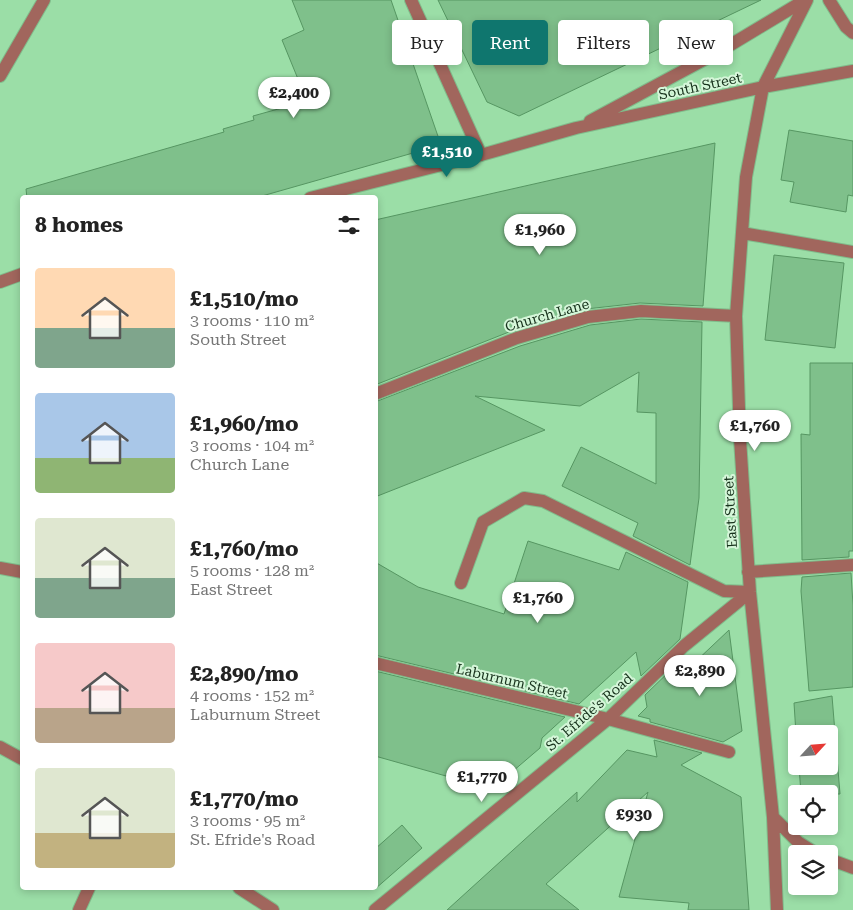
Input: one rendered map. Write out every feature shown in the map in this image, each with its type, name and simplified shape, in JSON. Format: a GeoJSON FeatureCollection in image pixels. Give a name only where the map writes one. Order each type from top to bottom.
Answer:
{"type":"FeatureCollection","features":[{"type":"Feature","properties":{"kind":"street"},"geometry":{"type":"LineString","coordinates":[[0,76],[44,0]]}},
{"type":"Feature","properties":{"kind":"street"},"geometry":{"type":"LineString","coordinates":[[411,0],[481,155]]}},
{"type":"Feature","properties":{"kind":"street","name":"South Street"},"geometry":{"type":"LineString","coordinates":[[576,128],[722,50],[806,0]]}},
{"type":"Feature","properties":{"kind":"street","name":"South Street"},"geometry":{"type":"LineString","coordinates":[[322,195],[481,155],[576,128],[763,87],[806,0]]}},
{"type":"Feature","properties":{"kind":"street"},"geometry":{"type":"LineString","coordinates":[[828,0],[846,27],[853,33]]}},
{"type":"Feature","properties":{"kind":"street"},"geometry":{"type":"LineString","coordinates":[[763,87],[853,71]]}},
{"type":"Feature","properties":{"kind":"street","name":"East Street"},"geometry":{"type":"LineString","coordinates":[[763,87],[746,177],[736,316],[740,439],[748,572],[773,817],[776,910]]}},
{"type":"Feature","properties":{"kind":"street"},"geometry":{"type":"LineString","coordinates":[[742,234],[853,252]]}},
{"type":"Feature","properties":{"kind":"street"},"geometry":{"type":"LineString","coordinates":[[0,282],[20,275]]}},
{"type":"Feature","properties":{"kind":"street","name":"Church Lane"},"geometry":{"type":"LineString","coordinates":[[378,393],[518,338],[588,317],[641,311],[736,316]]}},
{"type":"Feature","properties":{"kind":"street"},"geometry":{"type":"LineString","coordinates":[[461,583],[483,522],[524,498],[543,501],[724,591],[750,592]]}},
{"type":"Feature","properties":{"kind":"street"},"geometry":{"type":"LineString","coordinates":[[748,572],[853,565]]}},
{"type":"Feature","properties":{"kind":"street"},"geometry":{"type":"LineString","coordinates":[[0,568],[20,572]]}},
{"type":"Feature","properties":{"kind":"street","name":"St. Efride's Road"},"geometry":{"type":"LineString","coordinates":[[375,910],[608,719],[684,646],[750,592]]}},
{"type":"Feature","properties":{"kind":"street","name":"Laburnum Street"},"geometry":{"type":"LineString","coordinates":[[378,664],[608,719],[728,752]]}},
{"type":"Feature","properties":{"kind":"street"},"geometry":{"type":"LineString","coordinates":[[0,747],[20,758]]}},
{"type":"Feature","properties":{"kind":"street"},"geometry":{"type":"LineString","coordinates":[[773,817],[803,845]]}},
{"type":"Feature","properties":{"kind":"street"},"geometry":{"type":"LineString","coordinates":[[838,862],[853,868]]}},
{"type":"Feature","properties":{"kind":"street"},"geometry":{"type":"LineString","coordinates":[[79,910],[88,890]]}},
{"type":"Feature","properties":{"kind":"street"},"geometry":{"type":"LineString","coordinates":[[242,890],[273,910]]}},
{"type":"Feature","properties":{"kind":"building"},"geometry":{"type":"Polygon","coordinates":[[[292,0],[391,0],[398,20],[392,20],[392,65],[413,65],[441,145],[266,195],[27,195],[26,189],[224,132],[223,129],[254,120],[253,116],[307,101],[282,40],[304,30],[292,0]]]}},
{"type":"Feature","properties":{"kind":"building"},"geometry":{"type":"Polygon","coordinates":[[[438,0],[761,0],[719,20],[659,20],[659,49],[649,54],[649,20],[558,20],[558,65],[625,65],[519,116],[487,102],[462,50],[462,20],[448,20],[438,0]]]}},
{"type":"Feature","properties":{"kind":"building"},"geometry":{"type":"Polygon","coordinates":[[[789,130],[853,141],[853,196],[848,195],[846,212],[790,202],[794,182],[781,180],[789,130]]]}},
{"type":"Feature","properties":{"kind":"building"},"geometry":{"type":"Polygon","coordinates":[[[715,143],[703,306],[640,303],[586,309],[514,330],[378,384],[378,219],[715,143]]]}},
{"type":"Feature","properties":{"kind":"building"},"geometry":{"type":"Polygon","coordinates":[[[774,255],[844,263],[835,348],[765,340],[774,255]]]}},
{"type":"Feature","properties":{"kind":"building"},"geometry":{"type":"Polygon","coordinates":[[[641,319],[702,322],[699,498],[690,565],[633,536],[638,523],[562,486],[581,447],[656,484],[656,413],[637,412],[639,372],[580,406],[475,396],[545,430],[378,496],[378,401],[520,346],[590,325],[641,319]]]}},
{"type":"Feature","properties":{"kind":"building"},"geometry":{"type":"Polygon","coordinates":[[[810,363],[853,363],[853,551],[849,551],[849,557],[802,560],[801,434],[810,435],[810,363]]]}},
{"type":"Feature","properties":{"kind":"building"},"geometry":{"type":"Polygon","coordinates":[[[528,541],[619,570],[626,552],[688,582],[680,639],[641,676],[636,652],[579,704],[378,656],[378,564],[418,587],[504,614],[528,541]]]}},
{"type":"Feature","properties":{"kind":"building"},"geometry":{"type":"Polygon","coordinates":[[[851,573],[853,687],[809,691],[801,591],[802,577],[851,573]]]}},
{"type":"Feature","properties":{"kind":"building"},"geometry":{"type":"Polygon","coordinates":[[[729,630],[742,731],[723,742],[650,722],[650,719],[638,716],[647,707],[645,695],[677,664],[675,681],[729,630]]]}},
{"type":"Feature","properties":{"kind":"building"},"geometry":{"type":"Polygon","coordinates":[[[378,672],[565,717],[542,738],[540,748],[492,789],[378,757],[378,672]]]}},
{"type":"Feature","properties":{"kind":"building"},"geometry":{"type":"Polygon","coordinates":[[[832,696],[834,725],[795,725],[794,703],[832,696]]]}},
{"type":"Feature","properties":{"kind":"building"},"geometry":{"type":"Polygon","coordinates":[[[654,740],[702,753],[681,765],[741,797],[749,910],[688,910],[689,903],[619,897],[648,792],[546,884],[579,910],[447,910],[577,792],[577,802],[627,750],[657,757],[654,740]]]}},
{"type":"Feature","properties":{"kind":"building"},"geometry":{"type":"Polygon","coordinates":[[[838,770],[840,794],[838,794],[838,785],[800,785],[800,775],[838,775],[838,770]]]}},
{"type":"Feature","properties":{"kind":"building"},"geometry":{"type":"Polygon","coordinates":[[[402,825],[422,848],[378,886],[378,846],[402,825]]]}}]}
